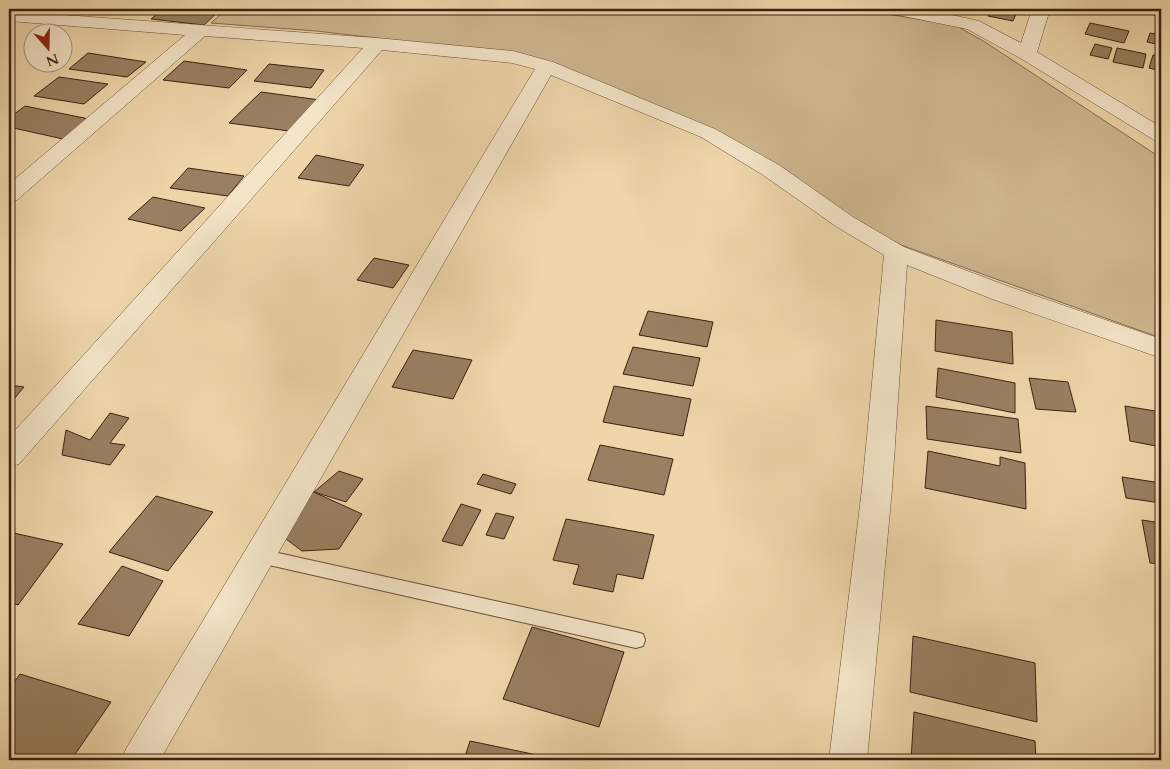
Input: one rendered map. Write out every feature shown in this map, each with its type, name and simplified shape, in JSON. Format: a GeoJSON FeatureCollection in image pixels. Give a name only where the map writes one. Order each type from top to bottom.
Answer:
{"type":"FeatureCollection","features":[{"type":"Feature","properties":{"kind":"street"},"geometry":{"type":"LineString","coordinates":[[893,9],[931,15],[972,25],[1027,54],[1161,136]]}},
{"type":"Feature","properties":{"kind":"street"},"geometry":{"type":"LineString","coordinates":[[964,9],[986,20],[1027,54]]}},
{"type":"Feature","properties":{"kind":"street"},"geometry":{"type":"LineString","coordinates":[[1020,9],[1040,10],[1027,54]]}},
{"type":"Feature","properties":{"kind":"street"},"geometry":{"type":"LineString","coordinates":[[9,32],[19,17],[203,29],[377,44],[513,57],[546,66],[708,133],[771,170],[845,222],[896,252],[1001,293],[1161,349]]}},
{"type":"Feature","properties":{"kind":"street"},"geometry":{"type":"LineString","coordinates":[[9,196],[203,29]]}},
{"type":"Feature","properties":{"kind":"street"},"geometry":{"type":"LineString","coordinates":[[9,456],[377,44]]}},
{"type":"Feature","properties":{"kind":"street"},"geometry":{"type":"LineString","coordinates":[[140,760],[546,66]]}},
{"type":"Feature","properties":{"kind":"street"},"geometry":{"type":"LineString","coordinates":[[848,760],[877,489],[896,252]]}},
{"type":"Feature","properties":{"kind":"lane"},"geometry":{"type":"LineString","coordinates":[[260,556],[636,640]]}},
{"type":"Feature","properties":{"kind":"shaded area"},"geometry":{"type":"Polygon","coordinates":[[[226,9],[855,9],[955,25],[985,42],[1161,158],[1161,338],[901,245],[838,213],[610,86],[454,47],[316,31],[211,23],[226,9]]]}},
{"type":"Feature","properties":{"kind":"building"},"geometry":{"type":"Polygon","coordinates":[[[25,9],[85,9],[81,12],[70,10],[67,13],[25,9]]]}},
{"type":"Feature","properties":{"kind":"building"},"geometry":{"type":"Polygon","coordinates":[[[163,9],[221,9],[204,25],[151,19],[163,9]]]}},
{"type":"Feature","properties":{"kind":"building"},"geometry":{"type":"Polygon","coordinates":[[[991,9],[1016,14],[1013,21],[988,16],[991,9]]]}},
{"type":"Feature","properties":{"kind":"building"},"geometry":{"type":"Polygon","coordinates":[[[1090,23],[1129,31],[1124,43],[1085,34],[1090,23]]]}},
{"type":"Feature","properties":{"kind":"building"},"geometry":{"type":"Polygon","coordinates":[[[1150,33],[1161,35],[1161,45],[1147,42],[1150,33]]]}},
{"type":"Feature","properties":{"kind":"building"},"geometry":{"type":"Polygon","coordinates":[[[1095,44],[1112,48],[1108,59],[1090,55],[1095,44]]]}},
{"type":"Feature","properties":{"kind":"building"},"geometry":{"type":"Polygon","coordinates":[[[1117,48],[1146,54],[1143,68],[1113,62],[1117,48]]]}},
{"type":"Feature","properties":{"kind":"building"},"geometry":{"type":"Polygon","coordinates":[[[88,53],[146,62],[127,77],[72,69],[72,66],[88,53]]]}},
{"type":"Feature","properties":{"kind":"building"},"geometry":{"type":"Polygon","coordinates":[[[1153,55],[1161,56],[1161,71],[1149,68],[1153,55]]]}},
{"type":"Feature","properties":{"kind":"building"},"geometry":{"type":"Polygon","coordinates":[[[184,61],[247,70],[229,88],[163,80],[184,61]]]}},
{"type":"Feature","properties":{"kind":"building"},"geometry":{"type":"Polygon","coordinates":[[[269,64],[324,70],[311,88],[254,81],[269,64]]]}},
{"type":"Feature","properties":{"kind":"building"},"geometry":{"type":"Polygon","coordinates":[[[59,77],[108,84],[84,104],[34,96],[59,77]]]}},
{"type":"Feature","properties":{"kind":"building"},"geometry":{"type":"Polygon","coordinates":[[[261,92],[320,100],[289,131],[229,123],[261,92]]]}},
{"type":"Feature","properties":{"kind":"building"},"geometry":{"type":"Polygon","coordinates":[[[25,106],[89,119],[63,139],[9,127],[9,118],[25,106]]]}},
{"type":"Feature","properties":{"kind":"building"},"geometry":{"type":"Polygon","coordinates":[[[316,155],[364,165],[349,186],[298,178],[316,155]]]}},
{"type":"Feature","properties":{"kind":"building"},"geometry":{"type":"Polygon","coordinates":[[[188,168],[244,176],[228,196],[170,188],[188,168]]]}},
{"type":"Feature","properties":{"kind":"building"},"geometry":{"type":"Polygon","coordinates":[[[153,197],[205,208],[181,231],[128,219],[153,197]]]}},
{"type":"Feature","properties":{"kind":"building"},"geometry":{"type":"Polygon","coordinates":[[[374,258],[409,265],[393,288],[357,280],[374,258]]]}},
{"type":"Feature","properties":{"kind":"building"},"geometry":{"type":"Polygon","coordinates":[[[648,311],[713,322],[707,347],[639,335],[648,311]]]}},
{"type":"Feature","properties":{"kind":"building"},"geometry":{"type":"Polygon","coordinates":[[[936,320],[1012,332],[1013,364],[935,351],[936,320]]]}},
{"type":"Feature","properties":{"kind":"building"},"geometry":{"type":"Polygon","coordinates":[[[633,347],[700,358],[693,386],[623,374],[633,347]]]}},
{"type":"Feature","properties":{"kind":"building"},"geometry":{"type":"Polygon","coordinates":[[[413,350],[472,360],[453,399],[392,387],[413,350]]]}},
{"type":"Feature","properties":{"kind":"building"},"geometry":{"type":"Polygon","coordinates":[[[938,368],[1015,383],[1015,413],[936,397],[938,368]]]}},
{"type":"Feature","properties":{"kind":"building"},"geometry":{"type":"Polygon","coordinates":[[[1029,378],[1068,382],[1076,412],[1036,409],[1029,378]]]}},
{"type":"Feature","properties":{"kind":"building"},"geometry":{"type":"Polygon","coordinates":[[[9,385],[24,387],[9,405],[9,385]]]}},
{"type":"Feature","properties":{"kind":"building"},"geometry":{"type":"Polygon","coordinates":[[[614,386],[691,399],[683,436],[603,422],[614,386]]]}},
{"type":"Feature","properties":{"kind":"building"},"geometry":{"type":"Polygon","coordinates":[[[926,406],[1018,419],[1021,453],[927,439],[926,406]]]}},
{"type":"Feature","properties":{"kind":"building"},"geometry":{"type":"Polygon","coordinates":[[[1125,406],[1161,412],[1161,447],[1130,441],[1125,406]]]}},
{"type":"Feature","properties":{"kind":"building"},"geometry":{"type":"Polygon","coordinates":[[[110,413],[129,418],[110,443],[125,445],[110,465],[62,455],[66,430],[90,440],[110,413]]]}},
{"type":"Feature","properties":{"kind":"building"},"geometry":{"type":"Polygon","coordinates":[[[600,445],[673,459],[664,495],[588,480],[600,445]]]}},
{"type":"Feature","properties":{"kind":"building"},"geometry":{"type":"Polygon","coordinates":[[[928,451],[1000,466],[1000,457],[1025,463],[1026,509],[925,488],[928,451]]]}},
{"type":"Feature","properties":{"kind":"building"},"geometry":{"type":"Polygon","coordinates":[[[339,471],[363,479],[346,502],[314,492],[339,471]]]}},
{"type":"Feature","properties":{"kind":"building"},"geometry":{"type":"Polygon","coordinates":[[[483,474],[516,484],[511,494],[477,484],[483,474]]]}},
{"type":"Feature","properties":{"kind":"building"},"geometry":{"type":"Polygon","coordinates":[[[1122,477],[1161,483],[1161,503],[1126,498],[1122,477]]]}},
{"type":"Feature","properties":{"kind":"building"},"geometry":{"type":"Polygon","coordinates":[[[305,488],[362,514],[339,549],[302,551],[278,533],[305,488]]]}},
{"type":"Feature","properties":{"kind":"building"},"geometry":{"type":"Polygon","coordinates":[[[156,496],[213,512],[168,571],[109,552],[156,496]]]}},
{"type":"Feature","properties":{"kind":"building"},"geometry":{"type":"Polygon","coordinates":[[[461,504],[481,510],[462,546],[442,541],[461,504]]]}},
{"type":"Feature","properties":{"kind":"building"},"geometry":{"type":"Polygon","coordinates":[[[496,513],[514,517],[504,539],[486,535],[496,513]]]}},
{"type":"Feature","properties":{"kind":"building"},"geometry":{"type":"Polygon","coordinates":[[[566,519],[654,535],[643,579],[617,574],[613,592],[573,584],[579,565],[553,560],[566,519]]]}},
{"type":"Feature","properties":{"kind":"building"},"geometry":{"type":"Polygon","coordinates":[[[1142,520],[1161,523],[1161,564],[1150,563],[1142,520]]]}},
{"type":"Feature","properties":{"kind":"building"},"geometry":{"type":"Polygon","coordinates":[[[9,532],[63,544],[18,605],[9,602],[9,532]]]}},
{"type":"Feature","properties":{"kind":"building"},"geometry":{"type":"Polygon","coordinates":[[[122,566],[163,581],[129,636],[78,624],[122,566]]]}},
{"type":"Feature","properties":{"kind":"building"},"geometry":{"type":"Polygon","coordinates":[[[532,627],[624,652],[599,727],[503,699],[532,627]]]}},
{"type":"Feature","properties":{"kind":"building"},"geometry":{"type":"Polygon","coordinates":[[[913,636],[1035,663],[1037,722],[910,692],[913,636]]]}},
{"type":"Feature","properties":{"kind":"building"},"geometry":{"type":"Polygon","coordinates":[[[20,674],[111,702],[71,760],[9,760],[9,689],[20,674]]]}},
{"type":"Feature","properties":{"kind":"building"},"geometry":{"type":"Polygon","coordinates":[[[914,712],[1035,741],[1036,760],[911,760],[914,712]]]}},
{"type":"Feature","properties":{"kind":"building"},"geometry":{"type":"Polygon","coordinates":[[[470,741],[561,760],[464,760],[470,741]]]}}]}
